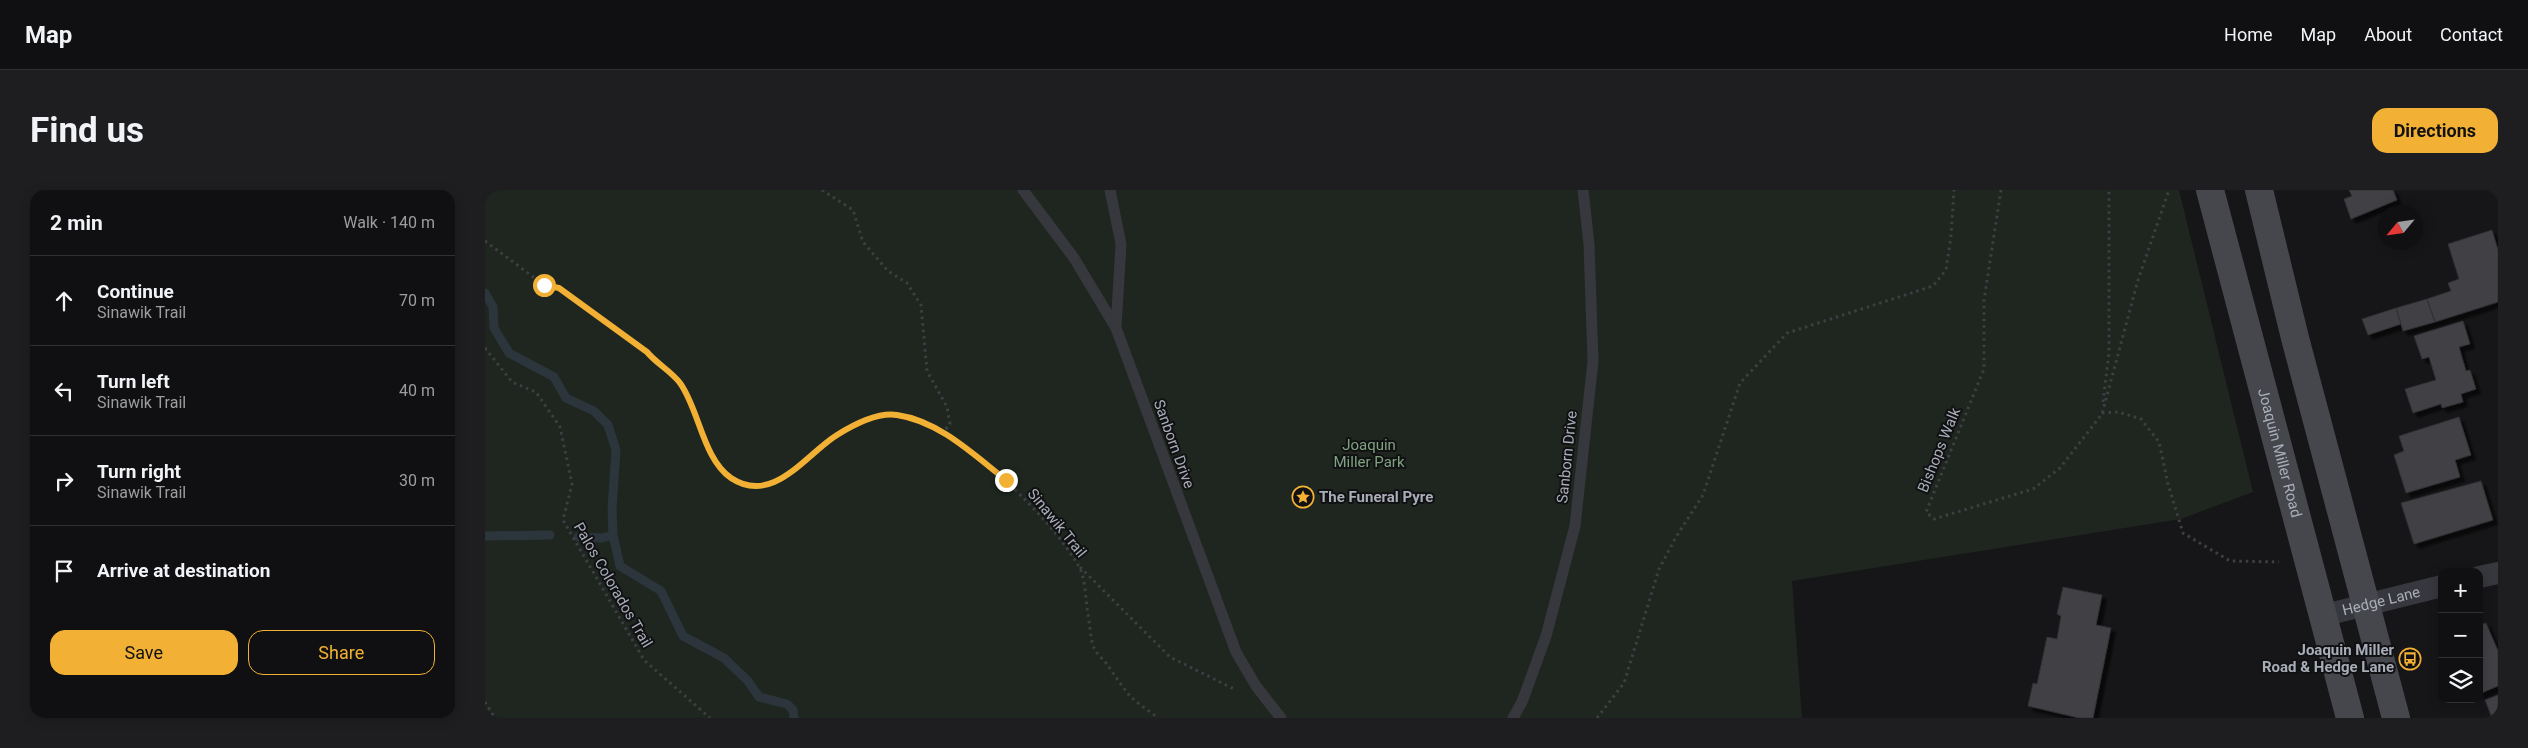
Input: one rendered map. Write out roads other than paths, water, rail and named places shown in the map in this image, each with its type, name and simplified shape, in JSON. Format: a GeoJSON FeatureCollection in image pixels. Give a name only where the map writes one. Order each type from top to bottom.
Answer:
{"type":"FeatureCollection","features":[{"type":"Feature","properties":{"kind":"main road","name":"Joaquin Miller Road"},"geometry":{"type":"LineString","coordinates":[[2210,190],[2321,616],[2350,718]]}},
{"type":"Feature","properties":{"kind":"main road"},"geometry":{"type":"LineString","coordinates":[[2259,190],[2295,338],[2396,718]]}},
{"type":"Feature","properties":{"kind":"street"},"geometry":{"type":"LineString","coordinates":[[2483,576],[2498,573]]}},
{"type":"Feature","properties":{"kind":"street","name":"Hedge Lane"},"geometry":{"type":"LineString","coordinates":[[2321,616],[2438,587]]}},
{"type":"Feature","properties":{"kind":"lane","name":"Sanborn Drive"},"geometry":{"type":"LineString","coordinates":[[1023,190],[1074,258],[1116,328],[1236,652],[1256,686],[1281,718]]}},
{"type":"Feature","properties":{"kind":"lane"},"geometry":{"type":"LineString","coordinates":[[1111,190],[1121,244],[1116,328]]}},
{"type":"Feature","properties":{"kind":"lane","name":"Sanborn Drive"},"geometry":{"type":"LineString","coordinates":[[1513,718],[1522,702],[1546,636],[1575,526],[1593,361],[1589,244],[1583,190]]}},
{"type":"Feature","properties":{"kind":"waterway"},"geometry":{"type":"LineString","coordinates":[[485,293],[493,307],[494,328],[509,353],[554,377],[566,398],[594,411],[608,425],[616,450],[612,509],[613,535],[620,566],[661,591],[683,636],[724,658],[748,681],[759,697],[787,704],[793,710],[794,718]]}},
{"type":"Feature","properties":{"kind":"waterway"},"geometry":{"type":"LineString","coordinates":[[485,536],[550,535]]}},
{"type":"Feature","properties":{"kind":"waterway"},"geometry":{"type":"LineString","coordinates":[[578,537],[602,538],[613,535]]}},
{"type":"Feature","properties":{"kind":"place","name":"The Funeral Pyre"},"geometry":{"type":"Point","coordinates":[1303,497]}},
{"type":"Feature","properties":{"kind":"place","name":"Joaquin Miller Road & Hedge Lane"},"geometry":{"type":"Point","coordinates":[2410,659]}},
{"type":"Feature","properties":{"kind":"park label","name":"Joaquin Miller Park"},"geometry":{"type":"Point","coordinates":[1369,454]}}]}
